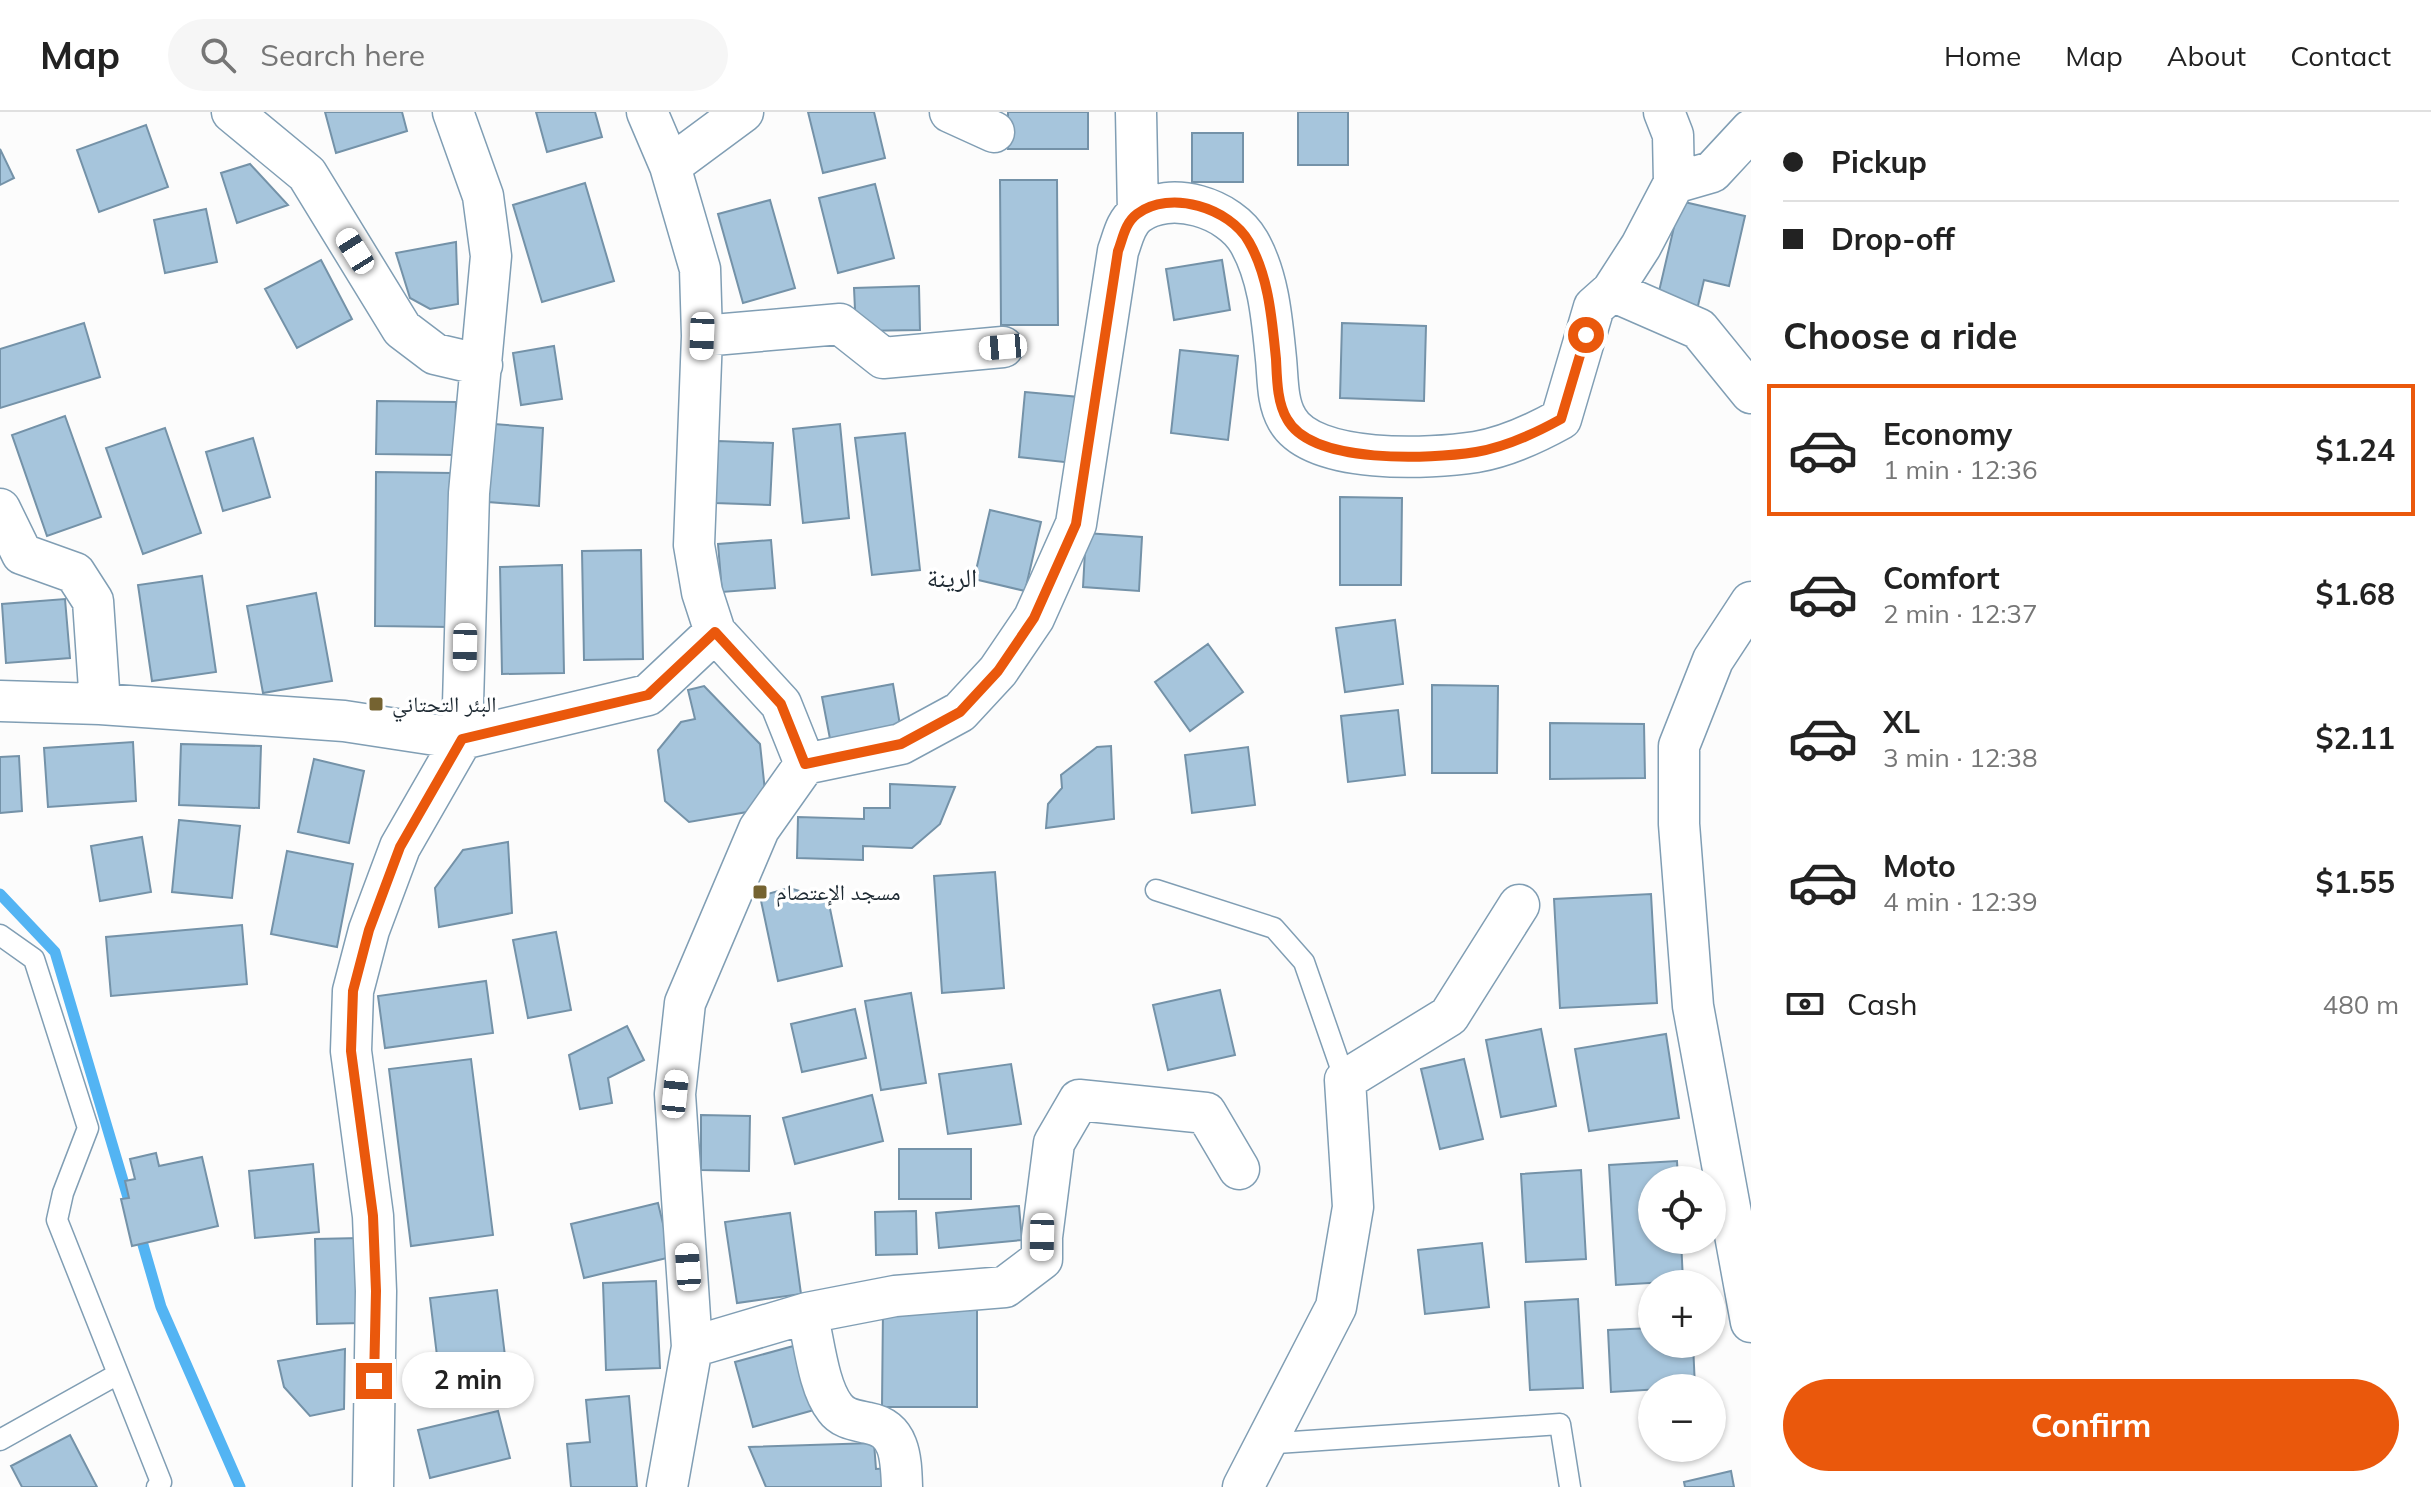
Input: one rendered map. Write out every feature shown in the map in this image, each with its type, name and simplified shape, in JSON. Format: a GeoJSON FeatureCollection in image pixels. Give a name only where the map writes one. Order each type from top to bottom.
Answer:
{"type":"FeatureCollection","features":[{"type":"Feature","properties":{"kind":"street"},"geometry":{"type":"LineString","coordinates":[[232,112],[307,174],[402,329],[435,354],[482,365]]}},
{"type":"Feature","properties":{"kind":"street"},"geometry":{"type":"LineString","coordinates":[[373,1487],[376,1291],[373,1216],[351,1051],[353,991],[369,930],[400,847],[462,739],[469,493],[491,256],[483,196],[453,112]]}},
{"type":"Feature","properties":{"kind":"street"},"geometry":{"type":"LineString","coordinates":[[647,112],[670,166],[700,269],[702,336],[694,545],[702,592],[715,632],[781,704],[805,764]]}},
{"type":"Feature","properties":{"kind":"street"},"geometry":{"type":"LineString","coordinates":[[670,166],[743,112]]}},
{"type":"Feature","properties":{"kind":"street"},"geometry":{"type":"LineString","coordinates":[[950,112],[994,132]]}},
{"type":"Feature","properties":{"kind":"street"},"geometry":{"type":"LineString","coordinates":[[1136,112],[1138,213]]}},
{"type":"Feature","properties":{"kind":"street"},"geometry":{"type":"LineString","coordinates":[[667,1487],[692,1347],[675,1094],[685,1003],[759,829],[805,764],[901,744],[960,712],[998,671],[1034,618],[1076,524],[1118,251],[1127,225],[1138,213],[1156,205],[1177,202],[1231,220],[1248,239],[1264,271],[1279,396],[1287,420],[1311,442],[1352,454],[1411,457],[1477,452],[1527,437],[1561,419],[1594,307],[1612,291],[1641,246],[1674,183],[1673,135],[1664,112]]}},
{"type":"Feature","properties":{"kind":"street"},"geometry":{"type":"LineString","coordinates":[[1674,183],[1712,172],[1751,130]]}},
{"type":"Feature","properties":{"kind":"street"},"geometry":{"type":"LineString","coordinates":[[1612,291],[1699,329],[1751,393]]}},
{"type":"Feature","properties":{"kind":"street"},"geometry":{"type":"LineString","coordinates":[[702,336],[840,324],[883,358],[1003,347]]}},
{"type":"Feature","properties":{"kind":"street"},"geometry":{"type":"LineString","coordinates":[[0,509],[22,554],[75,573],[93,601],[100,704]]}},
{"type":"Feature","properties":{"kind":"street"},"geometry":{"type":"LineString","coordinates":[[1749,1302],[1693,1006],[1679,824],[1679,746],[1713,660],[1751,602]]}},
{"type":"Feature","properties":{"kind":"street"},"geometry":{"type":"LineString","coordinates":[[0,701],[100,704],[344,721],[462,739],[648,695],[715,632]]}},
{"type":"Feature","properties":{"kind":"street"},"geometry":{"type":"LineString","coordinates":[[1243,1487],[1336,1307],[1353,1207],[1345,1080],[1449,1016],[1519,905]]}},
{"type":"Feature","properties":{"kind":"street"},"geometry":{"type":"LineString","coordinates":[[692,1347],[807,1313],[895,1296],[1005,1287],[1042,1259],[1054,1143],[1079,1100],[1206,1113],[1239,1169]]}},
{"type":"Feature","properties":{"kind":"street"},"geometry":{"type":"LineString","coordinates":[[807,1313],[826,1395],[837,1411],[852,1420],[884,1429],[896,1439],[902,1487]]}},
{"type":"Feature","properties":{"kind":"lane"},"geometry":{"type":"LineString","coordinates":[[1156,890],[1274,928],[1304,962],[1345,1080]]}},
{"type":"Feature","properties":{"kind":"lane"},"geometry":{"type":"LineString","coordinates":[[0,935],[34,959],[88,1128],[63,1193],[57,1220],[161,1485]]}},
{"type":"Feature","properties":{"kind":"lane"},"geometry":{"type":"LineString","coordinates":[[0,1440],[118,1374]]}},
{"type":"Feature","properties":{"kind":"lane"},"geometry":{"type":"LineString","coordinates":[[1264,1444],[1560,1424],[1570,1487]]}},
{"type":"Feature","properties":{"kind":"building"},"geometry":{"type":"Polygon","coordinates":[[[325,112],[402,112],[407,131],[336,153],[325,112]]]}},
{"type":"Feature","properties":{"kind":"building"},"geometry":{"type":"Polygon","coordinates":[[[536,112],[595,112],[602,137],[547,152],[536,112]]]}},
{"type":"Feature","properties":{"kind":"building"},"geometry":{"type":"Polygon","coordinates":[[[808,112],[874,112],[885,158],[823,173],[808,112]]]}},
{"type":"Feature","properties":{"kind":"building"},"geometry":{"type":"Polygon","coordinates":[[[1008,112],[1088,112],[1088,149],[1008,149],[1008,112]]]}},
{"type":"Feature","properties":{"kind":"building"},"geometry":{"type":"Polygon","coordinates":[[[1298,112],[1348,112],[1348,165],[1298,165],[1298,112]]]}},
{"type":"Feature","properties":{"kind":"building"},"geometry":{"type":"Polygon","coordinates":[[[146,125],[168,187],[99,212],[77,150],[146,125]]]}},
{"type":"Feature","properties":{"kind":"building"},"geometry":{"type":"Polygon","coordinates":[[[1192,133],[1243,133],[1243,182],[1192,182],[1192,133]]]}},
{"type":"Feature","properties":{"kind":"building"},"geometry":{"type":"Polygon","coordinates":[[[0,149],[14,178],[0,185],[0,149]]]}},
{"type":"Feature","properties":{"kind":"building"},"geometry":{"type":"Polygon","coordinates":[[[250,164],[288,205],[237,223],[221,173],[250,164]]]}},
{"type":"Feature","properties":{"kind":"building"},"geometry":{"type":"Polygon","coordinates":[[[1000,180],[1057,180],[1058,325],[1001,325],[1000,180]]]}},
{"type":"Feature","properties":{"kind":"building"},"geometry":{"type":"Polygon","coordinates":[[[585,183],[614,281],[542,302],[513,205],[585,183]]]}},
{"type":"Feature","properties":{"kind":"building"},"geometry":{"type":"Polygon","coordinates":[[[875,184],[894,258],[838,273],[819,198],[875,184]]]}},
{"type":"Feature","properties":{"kind":"building"},"geometry":{"type":"Polygon","coordinates":[[[770,200],[795,288],[743,303],[718,214],[770,200]]]}},
{"type":"Feature","properties":{"kind":"building"},"geometry":{"type":"Polygon","coordinates":[[[1680,201],[1745,216],[1729,286],[1704,280],[1697,310],[1657,300],[1680,201]]]}},
{"type":"Feature","properties":{"kind":"building"},"geometry":{"type":"Polygon","coordinates":[[[206,209],[217,262],[165,273],[154,220],[206,209]]]}},
{"type":"Feature","properties":{"kind":"building"},"geometry":{"type":"Polygon","coordinates":[[[456,242],[458,304],[430,309],[410,298],[396,253],[456,242]]]}},
{"type":"Feature","properties":{"kind":"building"},"geometry":{"type":"Polygon","coordinates":[[[321,260],[352,319],[297,348],[265,289],[321,260]]]}},
{"type":"Feature","properties":{"kind":"building"},"geometry":{"type":"Polygon","coordinates":[[[1222,260],[1230,310],[1174,320],[1166,269],[1222,260]]]}},
{"type":"Feature","properties":{"kind":"building"},"geometry":{"type":"Polygon","coordinates":[[[919,286],[920,330],[856,331],[854,288],[919,286]]]}},
{"type":"Feature","properties":{"kind":"building"},"geometry":{"type":"Polygon","coordinates":[[[84,323],[100,377],[0,408],[0,349],[84,323]]]}},
{"type":"Feature","properties":{"kind":"building"},"geometry":{"type":"Polygon","coordinates":[[[1342,323],[1426,326],[1424,401],[1340,398],[1342,323]]]}},
{"type":"Feature","properties":{"kind":"building"},"geometry":{"type":"Polygon","coordinates":[[[554,346],[562,399],[521,405],[513,353],[554,346]]]}},
{"type":"Feature","properties":{"kind":"building"},"geometry":{"type":"Polygon","coordinates":[[[1180,350],[1238,356],[1228,440],[1171,433],[1180,350]]]}},
{"type":"Feature","properties":{"kind":"building"},"geometry":{"type":"Polygon","coordinates":[[[1025,392],[1079,397],[1073,463],[1019,457],[1025,392]]]}},
{"type":"Feature","properties":{"kind":"building"},"geometry":{"type":"Polygon","coordinates":[[[377,401],[456,402],[455,455],[376,454],[377,401]]]}},
{"type":"Feature","properties":{"kind":"building"},"geometry":{"type":"Polygon","coordinates":[[[65,416],[101,517],[47,536],[12,435],[65,416]]]}},
{"type":"Feature","properties":{"kind":"building"},"geometry":{"type":"Polygon","coordinates":[[[494,424],[543,428],[539,506],[488,502],[494,424]]]}},
{"type":"Feature","properties":{"kind":"building"},"geometry":{"type":"Polygon","coordinates":[[[840,424],[849,518],[803,523],[793,429],[840,424]]]}},
{"type":"Feature","properties":{"kind":"building"},"geometry":{"type":"Polygon","coordinates":[[[165,428],[201,533],[143,554],[106,448],[165,428]]]}},
{"type":"Feature","properties":{"kind":"building"},"geometry":{"type":"Polygon","coordinates":[[[905,433],[920,570],[872,575],[855,438],[905,433]]]}},
{"type":"Feature","properties":{"kind":"building"},"geometry":{"type":"Polygon","coordinates":[[[253,438],[270,497],[223,511],[206,452],[253,438]]]}},
{"type":"Feature","properties":{"kind":"building"},"geometry":{"type":"Polygon","coordinates":[[[718,441],[773,443],[770,505],[715,503],[718,441]]]}},
{"type":"Feature","properties":{"kind":"building"},"geometry":{"type":"Polygon","coordinates":[[[376,472],[452,473],[450,627],[375,626],[376,472]]]}},
{"type":"Feature","properties":{"kind":"building"},"geometry":{"type":"Polygon","coordinates":[[[1340,497],[1402,498],[1401,585],[1340,585],[1340,497]]]}},
{"type":"Feature","properties":{"kind":"building"},"geometry":{"type":"Polygon","coordinates":[[[990,510],[1041,522],[1025,591],[974,579],[990,510]]]}},
{"type":"Feature","properties":{"kind":"building"},"geometry":{"type":"Polygon","coordinates":[[[1086,533],[1142,537],[1139,591],[1083,587],[1086,533]]]}},
{"type":"Feature","properties":{"kind":"building"},"geometry":{"type":"Polygon","coordinates":[[[771,540],[775,588],[722,592],[718,544],[771,540]]]}},
{"type":"Feature","properties":{"kind":"building"},"geometry":{"type":"Polygon","coordinates":[[[641,550],[643,659],[584,660],[582,551],[641,550]]]}},
{"type":"Feature","properties":{"kind":"building"},"geometry":{"type":"Polygon","coordinates":[[[562,565],[564,673],[502,674],[500,567],[562,565]]]}},
{"type":"Feature","properties":{"kind":"building"},"geometry":{"type":"Polygon","coordinates":[[[202,576],[216,672],[152,681],[138,585],[202,576]]]}},
{"type":"Feature","properties":{"kind":"building"},"geometry":{"type":"Polygon","coordinates":[[[316,593],[332,681],[263,693],[247,606],[316,593]]]}},
{"type":"Feature","properties":{"kind":"building"},"geometry":{"type":"Polygon","coordinates":[[[65,599],[70,658],[6,663],[2,604],[65,599]]]}},
{"type":"Feature","properties":{"kind":"building"},"geometry":{"type":"Polygon","coordinates":[[[1395,620],[1403,684],[1345,692],[1336,628],[1395,620]]]}},
{"type":"Feature","properties":{"kind":"building"},"geometry":{"type":"Polygon","coordinates":[[[1208,644],[1243,692],[1190,731],[1155,682],[1208,644]]]}},
{"type":"Feature","properties":{"kind":"building"},"geometry":{"type":"Polygon","coordinates":[[[893,684],[901,731],[831,744],[822,697],[893,684]]]}},
{"type":"Feature","properties":{"kind":"building"},"geometry":{"type":"Polygon","coordinates":[[[1432,685],[1498,686],[1497,773],[1432,773],[1432,685]]]}},
{"type":"Feature","properties":{"kind":"building"},"geometry":{"type":"Polygon","coordinates":[[[704,686],[760,744],[765,791],[747,812],[689,822],[665,801],[658,750],[681,722],[695,719],[688,690],[704,686]]]}},
{"type":"Feature","properties":{"kind":"building"},"geometry":{"type":"Polygon","coordinates":[[[1398,710],[1405,775],[1348,782],[1341,716],[1398,710]]]}},
{"type":"Feature","properties":{"kind":"building"},"geometry":{"type":"Polygon","coordinates":[[[1550,723],[1644,724],[1645,778],[1550,779],[1550,723]]]}},
{"type":"Feature","properties":{"kind":"building"},"geometry":{"type":"Polygon","coordinates":[[[133,742],[136,801],[48,807],[44,748],[133,742]]]}},
{"type":"Feature","properties":{"kind":"building"},"geometry":{"type":"Polygon","coordinates":[[[181,744],[261,746],[259,808],[179,805],[181,744]]]}},
{"type":"Feature","properties":{"kind":"building"},"geometry":{"type":"Polygon","coordinates":[[[1111,746],[1114,819],[1046,828],[1048,804],[1062,788],[1061,775],[1097,747],[1111,746]]]}},
{"type":"Feature","properties":{"kind":"building"},"geometry":{"type":"Polygon","coordinates":[[[1248,747],[1255,805],[1192,813],[1185,755],[1248,747]]]}},
{"type":"Feature","properties":{"kind":"building"},"geometry":{"type":"Polygon","coordinates":[[[19,756],[22,811],[0,813],[0,757],[19,756]]]}},
{"type":"Feature","properties":{"kind":"building"},"geometry":{"type":"Polygon","coordinates":[[[314,759],[364,771],[349,843],[298,832],[314,759]]]}},
{"type":"Feature","properties":{"kind":"building"},"geometry":{"type":"Polygon","coordinates":[[[890,784],[955,787],[940,824],[912,848],[863,846],[863,860],[797,858],[798,817],[864,819],[864,808],[890,808],[890,784]]]}},
{"type":"Feature","properties":{"kind":"building"},"geometry":{"type":"Polygon","coordinates":[[[179,820],[240,826],[232,898],[172,892],[179,820]]]}},
{"type":"Feature","properties":{"kind":"building"},"geometry":{"type":"Polygon","coordinates":[[[142,837],[151,892],[100,901],[91,846],[142,837]]]}},
{"type":"Feature","properties":{"kind":"building"},"geometry":{"type":"Polygon","coordinates":[[[508,842],[512,913],[439,927],[435,888],[463,850],[508,842]]]}},
{"type":"Feature","properties":{"kind":"building"},"geometry":{"type":"Polygon","coordinates":[[[287,851],[353,864],[337,947],[271,934],[287,851]]]}},
{"type":"Feature","properties":{"kind":"building"},"geometry":{"type":"Polygon","coordinates":[[[995,872],[1004,988],[942,993],[934,876],[995,872]]]}},
{"type":"Feature","properties":{"kind":"building"},"geometry":{"type":"Polygon","coordinates":[[[789,888],[828,899],[842,966],[778,981],[760,896],[789,888]]]}},
{"type":"Feature","properties":{"kind":"building"},"geometry":{"type":"Polygon","coordinates":[[[1651,894],[1657,1003],[1560,1008],[1554,899],[1651,894]]]}},
{"type":"Feature","properties":{"kind":"building"},"geometry":{"type":"Polygon","coordinates":[[[242,925],[247,984],[111,996],[106,937],[242,925]]]}},
{"type":"Feature","properties":{"kind":"building"},"geometry":{"type":"Polygon","coordinates":[[[556,932],[571,1010],[528,1018],[513,940],[556,932]]]}},
{"type":"Feature","properties":{"kind":"building"},"geometry":{"type":"Polygon","coordinates":[[[486,981],[493,1033],[385,1048],[378,996],[486,981]]]}},
{"type":"Feature","properties":{"kind":"building"},"geometry":{"type":"Polygon","coordinates":[[[1220,990],[1235,1055],[1168,1070],[1153,1005],[1220,990]]]}},
{"type":"Feature","properties":{"kind":"building"},"geometry":{"type":"Polygon","coordinates":[[[911,993],[926,1083],[881,1090],[865,1001],[911,993]]]}},
{"type":"Feature","properties":{"kind":"building"},"geometry":{"type":"Polygon","coordinates":[[[855,1009],[866,1058],[802,1072],[791,1024],[855,1009]]]}},
{"type":"Feature","properties":{"kind":"building"},"geometry":{"type":"Polygon","coordinates":[[[627,1026],[644,1060],[608,1078],[612,1103],[580,1109],[569,1055],[627,1026]]]}},
{"type":"Feature","properties":{"kind":"building"},"geometry":{"type":"Polygon","coordinates":[[[1541,1029],[1556,1106],[1501,1117],[1486,1040],[1541,1029]]]}},
{"type":"Feature","properties":{"kind":"building"},"geometry":{"type":"Polygon","coordinates":[[[1666,1034],[1679,1118],[1589,1131],[1575,1049],[1666,1034]]]}},
{"type":"Feature","properties":{"kind":"building"},"geometry":{"type":"Polygon","coordinates":[[[471,1059],[493,1235],[411,1246],[389,1069],[471,1059]]]}},
{"type":"Feature","properties":{"kind":"building"},"geometry":{"type":"Polygon","coordinates":[[[1464,1059],[1483,1139],[1440,1149],[1421,1069],[1464,1059]]]}},
{"type":"Feature","properties":{"kind":"building"},"geometry":{"type":"Polygon","coordinates":[[[1011,1064],[1021,1124],[948,1134],[939,1074],[1011,1064]]]}},
{"type":"Feature","properties":{"kind":"building"},"geometry":{"type":"Polygon","coordinates":[[[872,1095],[883,1141],[795,1164],[783,1118],[872,1095]]]}},
{"type":"Feature","properties":{"kind":"building"},"geometry":{"type":"Polygon","coordinates":[[[701,1115],[750,1116],[749,1171],[701,1170],[701,1115]]]}},
{"type":"Feature","properties":{"kind":"building"},"geometry":{"type":"Polygon","coordinates":[[[899,1149],[971,1149],[971,1199],[899,1199],[899,1149]]]}},
{"type":"Feature","properties":{"kind":"building"},"geometry":{"type":"Polygon","coordinates":[[[156,1153],[159,1166],[202,1157],[218,1226],[132,1246],[121,1199],[129,1198],[125,1181],[135,1179],[130,1159],[156,1153]]]}},
{"type":"Feature","properties":{"kind":"building"},"geometry":{"type":"Polygon","coordinates":[[[1677,1161],[1677,1166],[1638,1166],[1638,1254],[1682,1254],[1682,1270],[1638,1270],[1638,1284],[1616,1285],[1609,1165],[1677,1161]]]}},
{"type":"Feature","properties":{"kind":"building"},"geometry":{"type":"Polygon","coordinates":[[[313,1164],[319,1232],[255,1238],[249,1171],[313,1164]]]}},
{"type":"Feature","properties":{"kind":"building"},"geometry":{"type":"Polygon","coordinates":[[[1581,1170],[1586,1259],[1526,1262],[1521,1174],[1581,1170]]]}},
{"type":"Feature","properties":{"kind":"building"},"geometry":{"type":"Polygon","coordinates":[[[658,1203],[671,1257],[584,1278],[571,1224],[658,1203]]]}},
{"type":"Feature","properties":{"kind":"building"},"geometry":{"type":"Polygon","coordinates":[[[1019,1206],[1022,1240],[939,1248],[936,1213],[1019,1206]]]}},
{"type":"Feature","properties":{"kind":"building"},"geometry":{"type":"Polygon","coordinates":[[[916,1211],[917,1254],[876,1255],[875,1212],[916,1211]]]}},
{"type":"Feature","properties":{"kind":"building"},"geometry":{"type":"Polygon","coordinates":[[[790,1213],[801,1294],[737,1303],[725,1222],[790,1213]]]}},
{"type":"Feature","properties":{"kind":"building"},"geometry":{"type":"Polygon","coordinates":[[[360,1238],[362,1323],[317,1324],[315,1239],[360,1238]]]}},
{"type":"Feature","properties":{"kind":"building"},"geometry":{"type":"Polygon","coordinates":[[[1482,1243],[1489,1307],[1425,1314],[1418,1250],[1482,1243]]]}},
{"type":"Feature","properties":{"kind":"building"},"geometry":{"type":"Polygon","coordinates":[[[656,1281],[660,1368],[606,1370],[603,1283],[656,1281]]]}},
{"type":"Feature","properties":{"kind":"building"},"geometry":{"type":"Polygon","coordinates":[[[497,1290],[509,1389],[442,1397],[430,1298],[497,1290]]]}},
{"type":"Feature","properties":{"kind":"building"},"geometry":{"type":"Polygon","coordinates":[[[1578,1299],[1583,1388],[1530,1390],[1525,1302],[1578,1299]]]}},
{"type":"Feature","properties":{"kind":"building"},"geometry":{"type":"Polygon","coordinates":[[[883,1309],[977,1310],[977,1407],[882,1407],[883,1309]]]}},
{"type":"Feature","properties":{"kind":"building"},"geometry":{"type":"Polygon","coordinates":[[[1638,1329],[1638,1358],[1694,1358],[1694,1374],[1638,1374],[1638,1390],[1611,1392],[1608,1330],[1638,1329]]]}},
{"type":"Feature","properties":{"kind":"building"},"geometry":{"type":"Polygon","coordinates":[[[797,1345],[814,1410],[753,1427],[735,1362],[797,1345]]]}},
{"type":"Feature","properties":{"kind":"building"},"geometry":{"type":"Polygon","coordinates":[[[345,1349],[344,1409],[310,1416],[284,1387],[278,1361],[345,1349]]]}},
{"type":"Feature","properties":{"kind":"building"},"geometry":{"type":"Polygon","coordinates":[[[629,1396],[637,1487],[571,1487],[567,1444],[590,1442],[586,1400],[629,1396]]]}},
{"type":"Feature","properties":{"kind":"building"},"geometry":{"type":"Polygon","coordinates":[[[498,1411],[510,1458],[430,1478],[418,1430],[498,1411]]]}},
{"type":"Feature","properties":{"kind":"building"},"geometry":{"type":"Polygon","coordinates":[[[70,1435],[97,1487],[22,1487],[11,1466],[70,1435]]]}},
{"type":"Feature","properties":{"kind":"building"},"geometry":{"type":"Polygon","coordinates":[[[874,1443],[876,1469],[891,1468],[891,1487],[766,1487],[749,1447],[874,1443]]]}},
{"type":"Feature","properties":{"kind":"building"},"geometry":{"type":"Polygon","coordinates":[[[1731,1471],[1734,1487],[1685,1487],[1684,1482],[1731,1471]]]}},
{"type":"Feature","properties":{"kind":"waterway"},"geometry":{"type":"LineString","coordinates":[[0,894],[55,952],[132,1211]]}},
{"type":"Feature","properties":{"kind":"waterway"},"geometry":{"type":"LineString","coordinates":[[139,1231],[161,1307],[240,1487]]}},
{"type":"Feature","properties":{"kind":"place","name":"البئر التحتاني"},"geometry":{"type":"Point","coordinates":[376,704]}},
{"type":"Feature","properties":{"kind":"place","name":"مسجد الإعتصام"},"geometry":{"type":"Point","coordinates":[760,892]}},
{"type":"Feature","properties":{"kind":"district","name":"الرينة"},"geometry":{"type":"Point","coordinates":[952,577]}},
{"type":"Feature","properties":{"kind":"route"},"geometry":{"type":"LineString","coordinates":[[374,1381],[376,1291],[373,1216],[351,1051],[353,991],[369,930],[400,847],[462,739],[648,695],[715,632],[781,704],[805,764],[901,744],[960,712],[998,671],[1034,618],[1076,524],[1118,251],[1127,225],[1138,213],[1156,205],[1177,202],[1210,210],[1231,220],[1248,239],[1264,271],[1279,396],[1287,420],[1311,442],[1352,454],[1411,457],[1477,452],[1527,437],[1561,419],[1586,335]]}}]}
